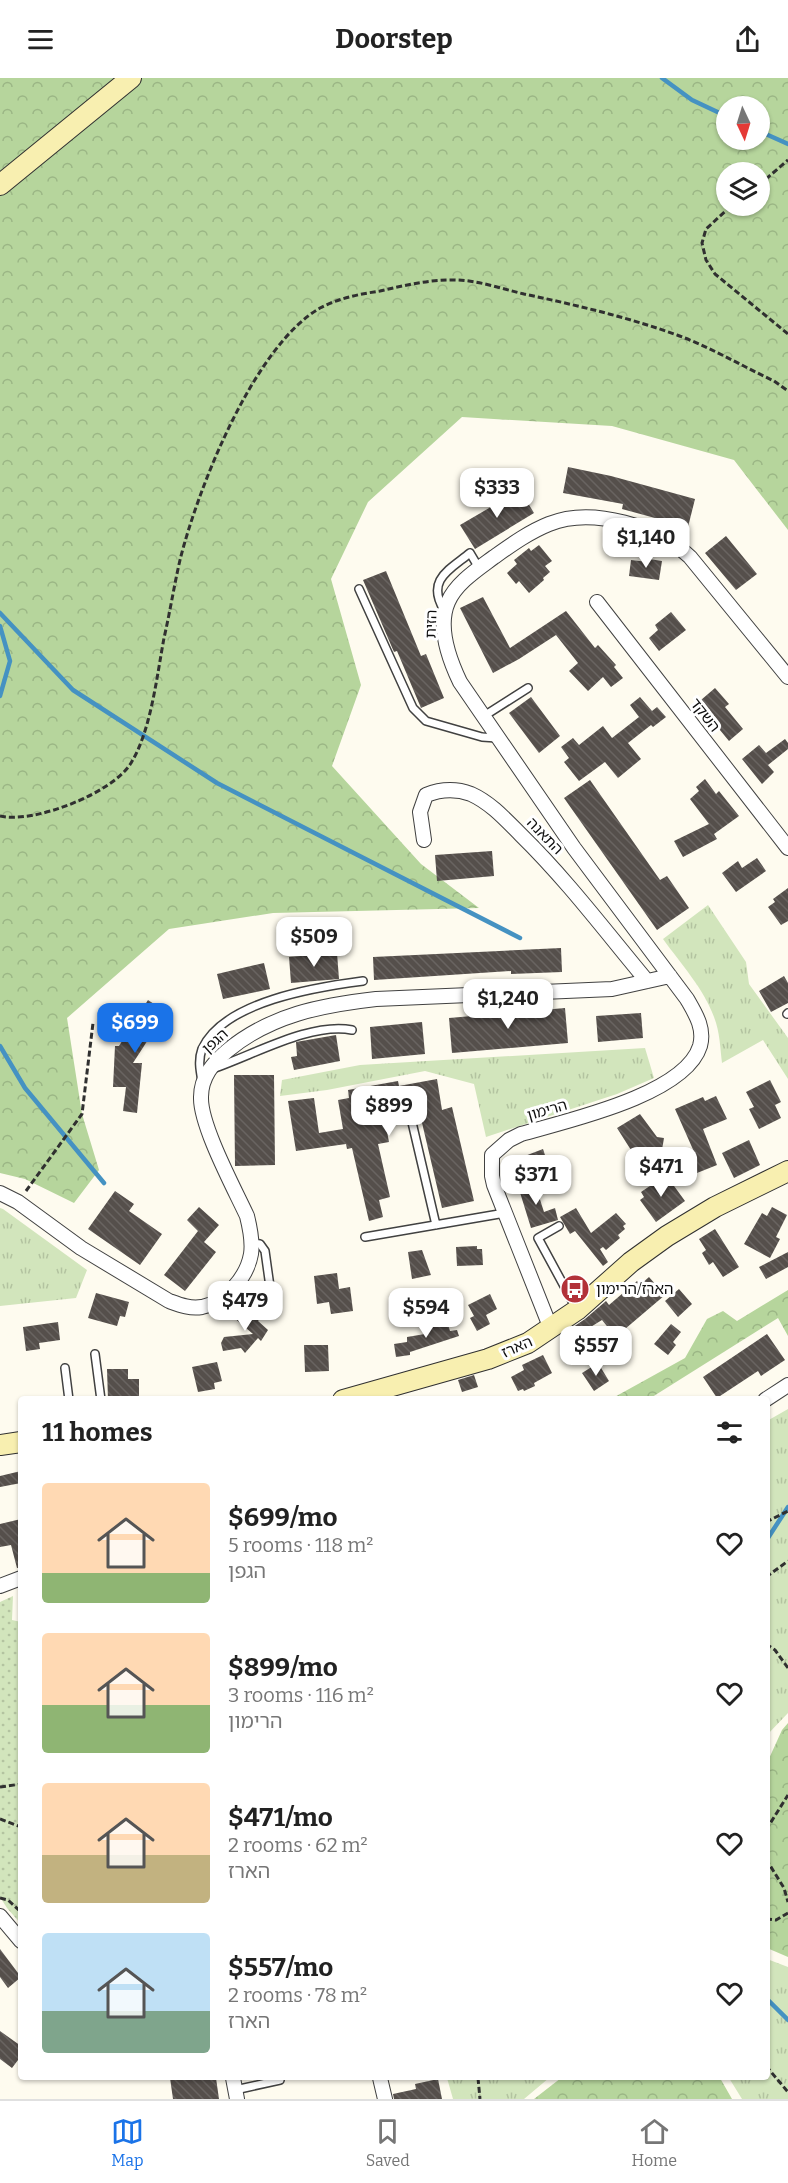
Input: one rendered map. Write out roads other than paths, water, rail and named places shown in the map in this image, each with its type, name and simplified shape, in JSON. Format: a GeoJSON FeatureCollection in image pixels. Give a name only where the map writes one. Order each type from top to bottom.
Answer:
{"type":"FeatureCollection","features":[{"type":"Feature","properties":{"kind":"street"},"geometry":{"type":"LineString","coordinates":[[0,185],[131,78]]}},
{"type":"Feature","properties":{"kind":"street","name":"הזית"},"geometry":{"type":"LineString","coordinates":[[670,976],[574,848],[460,682],[446,644],[445,612],[448,601],[479,568],[532,531],[565,519],[603,519],[646,530],[676,544],[690,557],[788,677]]}},
{"type":"Feature","properties":{"kind":"street","name":"השקד"},"geometry":{"type":"LineString","coordinates":[[597,602],[788,848]]}},
{"type":"Feature","properties":{"kind":"street","name":"התאנה"},"geometry":{"type":"LineString","coordinates":[[424,840],[420,812],[426,795],[435,791],[451,790],[470,794],[483,801],[499,813],[546,860],[648,981]]}},
{"type":"Feature","properties":{"kind":"street","name":"הגפן"},"geometry":{"type":"LineString","coordinates":[[205,1077],[220,1056],[258,1029],[290,1016],[339,1003],[376,999],[612,989],[670,976]]}},
{"type":"Feature","properties":{"kind":"street","name":"הרימון"},"geometry":{"type":"LineString","coordinates":[[551,1329],[492,1176],[492,1155],[498,1148],[521,1134],[600,1112],[644,1094],[685,1070],[695,1058],[701,1044],[701,1029],[692,1007],[670,976]]}},
{"type":"Feature","properties":{"kind":"street"},"geometry":{"type":"LineString","coordinates":[[0,1193],[18,1202],[81,1248],[169,1301],[181,1305],[202,1306],[225,1296],[236,1285],[246,1268],[251,1253],[251,1243],[247,1216],[203,1118],[200,1097],[205,1077]]}},
{"type":"Feature","properties":{"kind":"street","name":"הארז"},"geometry":{"type":"LineString","coordinates":[[358,1396],[503,1354],[528,1343],[577,1310],[631,1262],[667,1236],[705,1213],[783,1176]]}},
{"type":"Feature","properties":{"kind":"street"},"geometry":{"type":"LineString","coordinates":[[770,1397],[788,1385]]}},
{"type":"Feature","properties":{"kind":"street"},"geometry":{"type":"LineString","coordinates":[[0,1445],[18,1442]]}},
{"type":"Feature","properties":{"kind":"street"},"geometry":{"type":"LineString","coordinates":[[0,1586],[18,1579]]}},
{"type":"Feature","properties":{"kind":"street"},"geometry":{"type":"LineString","coordinates":[[0,1916],[18,1937]]}},
{"type":"Feature","properties":{"kind":"street"},"geometry":{"type":"LineString","coordinates":[[380,2080],[385,2099]]}},
{"type":"Feature","properties":{"kind":"lane"},"geometry":{"type":"LineString","coordinates":[[445,612],[436,595],[439,580],[470,553],[479,568]]}},
{"type":"Feature","properties":{"kind":"lane"},"geometry":{"type":"LineString","coordinates":[[359,589],[413,708],[421,717],[426,721],[482,737],[499,739]]}},
{"type":"Feature","properties":{"kind":"lane"},"geometry":{"type":"LineString","coordinates":[[484,717],[528,688]]}},
{"type":"Feature","properties":{"kind":"lane"},"geometry":{"type":"LineString","coordinates":[[352,1030],[330,1028],[305,1033],[205,1077],[199,1066],[202,1050],[211,1036],[225,1023],[263,1003],[312,988],[363,981]]}},
{"type":"Feature","properties":{"kind":"lane"},"geometry":{"type":"LineString","coordinates":[[411,1118],[436,1225]]}},
{"type":"Feature","properties":{"kind":"lane"},"geometry":{"type":"LineString","coordinates":[[365,1237],[505,1213]]}},
{"type":"Feature","properties":{"kind":"lane"},"geometry":{"type":"LineString","coordinates":[[559,1226],[538,1238],[577,1310]]}},
{"type":"Feature","properties":{"kind":"lane"},"geometry":{"type":"LineString","coordinates":[[251,1243],[260,1244],[265,1251],[271,1294]]}},
{"type":"Feature","properties":{"kind":"lane"},"geometry":{"type":"LineString","coordinates":[[95,1354],[100,1396]]}},
{"type":"Feature","properties":{"kind":"lane"},"geometry":{"type":"LineString","coordinates":[[65,1368],[68,1396]]}},
{"type":"Feature","properties":{"kind":"lane"},"geometry":{"type":"LineString","coordinates":[[235,2089],[280,2080]]}},
{"type":"Feature","properties":{"kind":"waterway"},"geometry":{"type":"LineString","coordinates":[[662,78],[692,100],[716,111]]}},
{"type":"Feature","properties":{"kind":"waterway"},"geometry":{"type":"LineString","coordinates":[[770,136],[788,144]]}},
{"type":"Feature","properties":{"kind":"waterway"},"geometry":{"type":"LineString","coordinates":[[0,613],[73,690],[217,783],[520,938]]}},
{"type":"Feature","properties":{"kind":"waterway"},"geometry":{"type":"LineString","coordinates":[[0,626],[10,661],[0,696]]}},
{"type":"Feature","properties":{"kind":"waterway"},"geometry":{"type":"LineString","coordinates":[[0,1046],[25,1088],[104,1183]]}},
{"type":"Feature","properties":{"kind":"waterway"},"geometry":{"type":"LineString","coordinates":[[770,1535],[788,1507]]}},
{"type":"Feature","properties":{"kind":"waterway"},"geometry":{"type":"LineString","coordinates":[[770,2002],[788,2020]]}},
{"type":"Feature","properties":{"kind":"place","name":"הארז/הרימון"},"geometry":{"type":"Point","coordinates":[575,1289]}}]}
